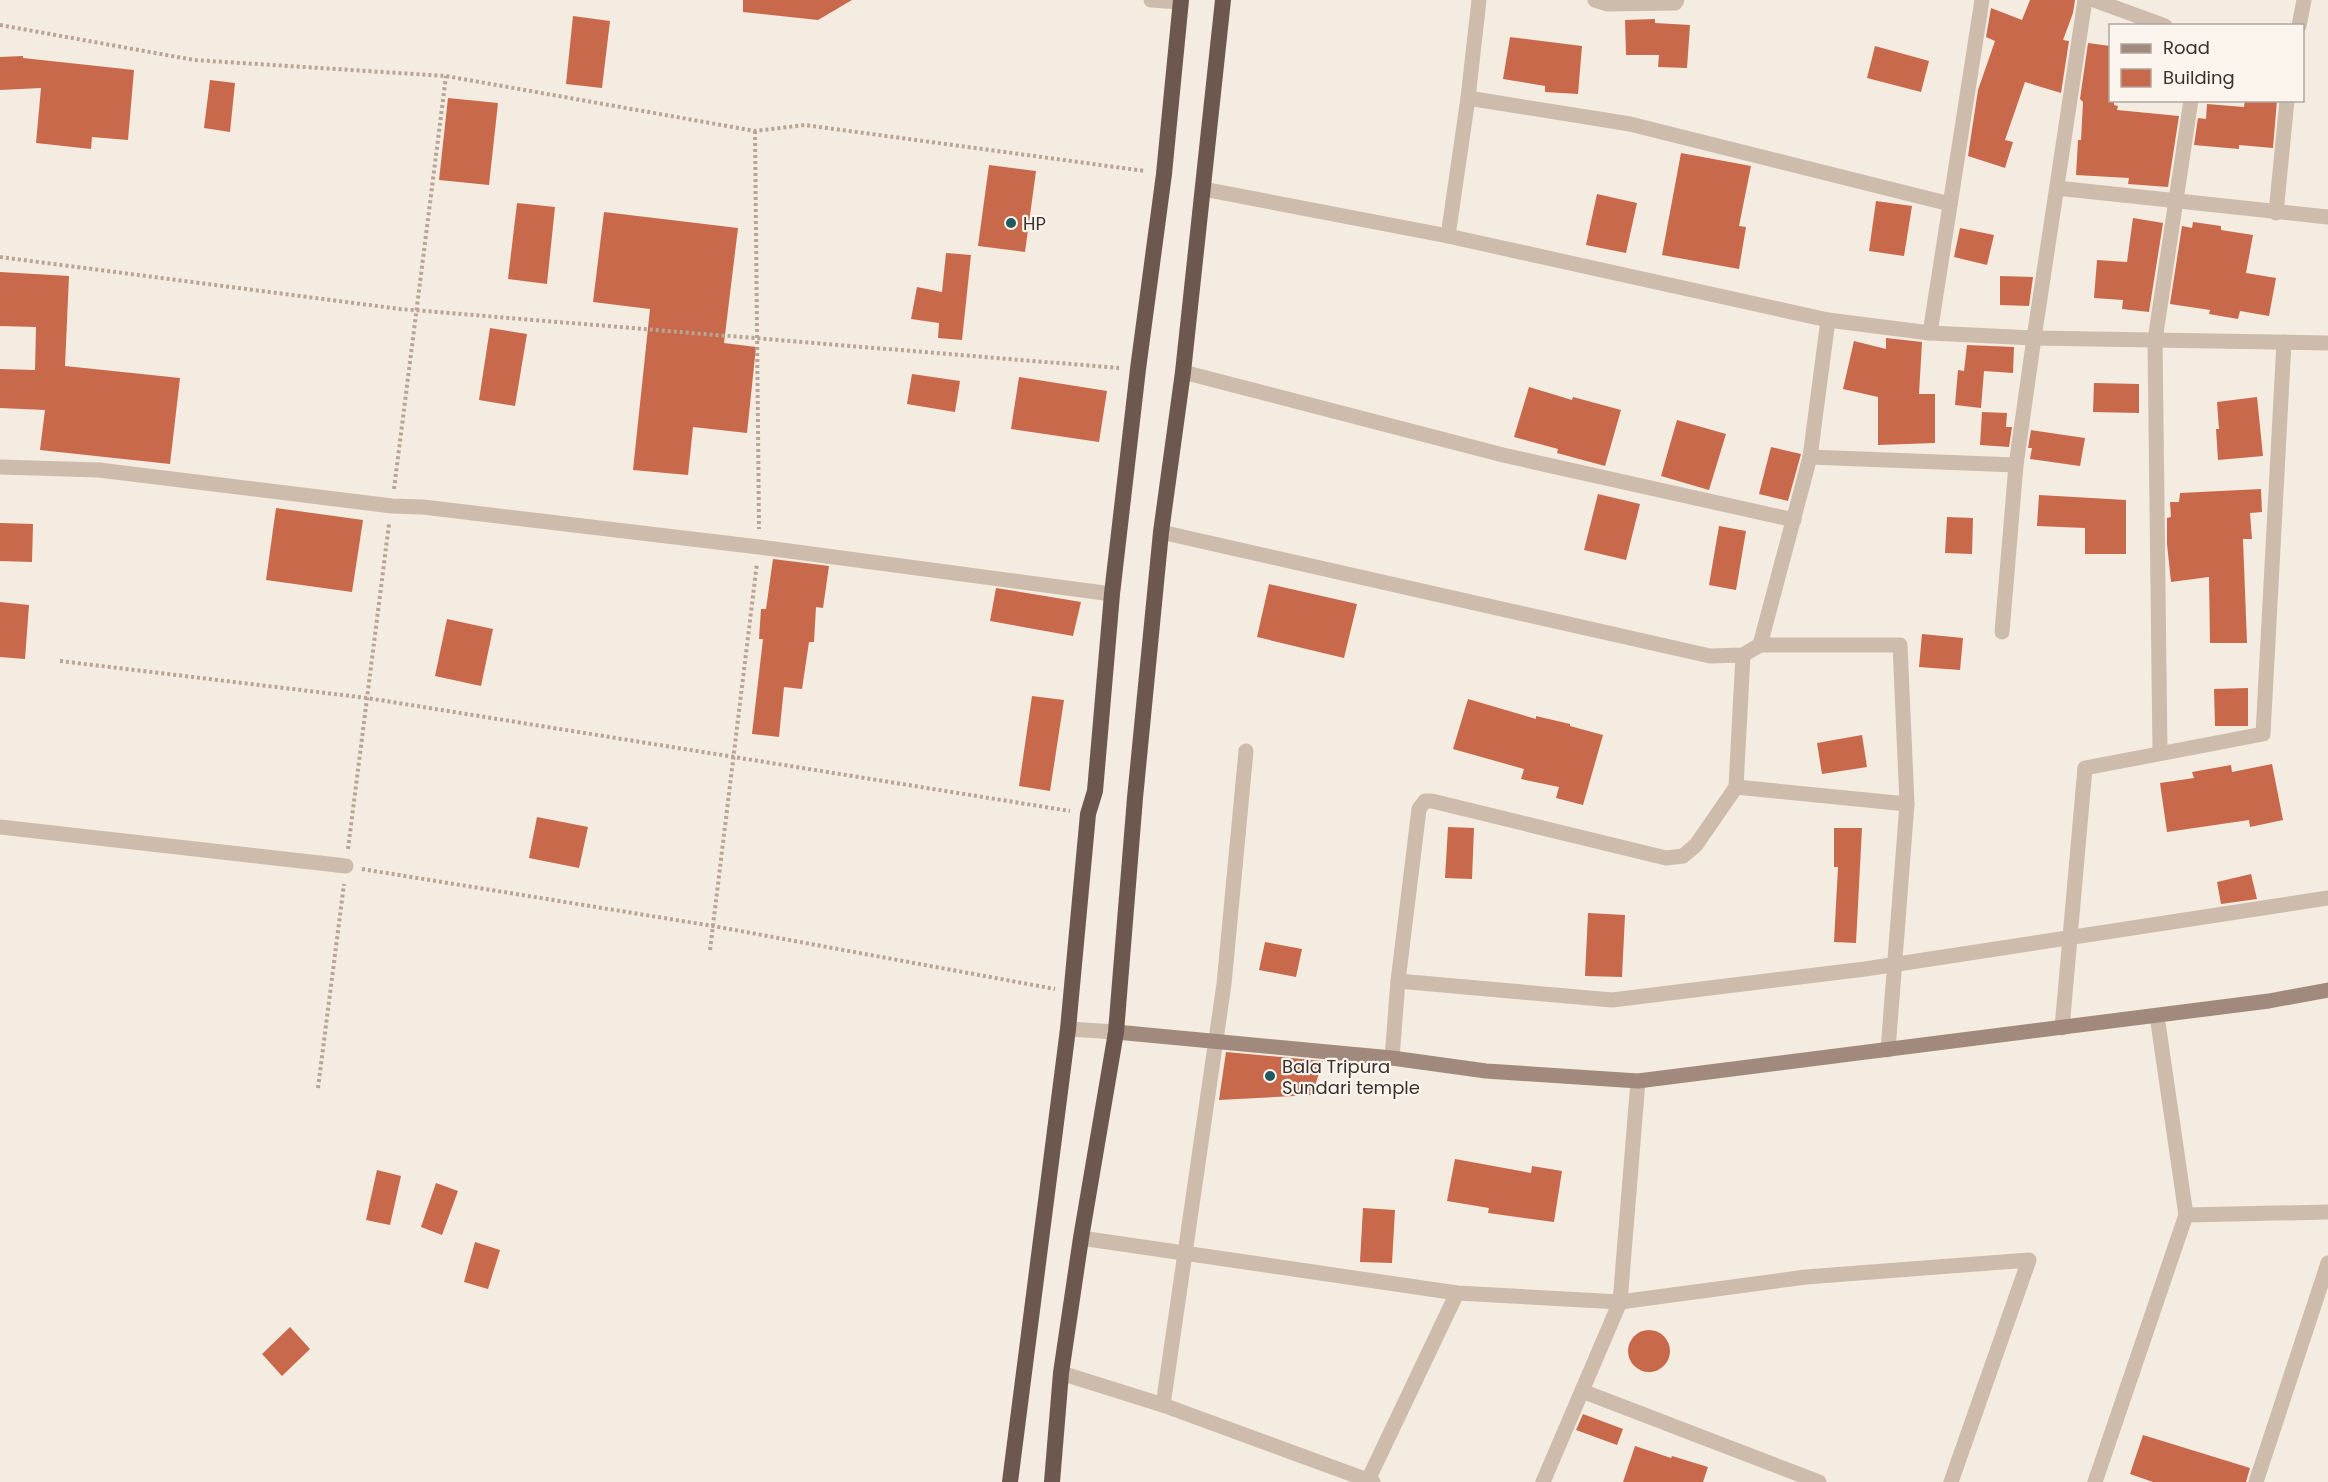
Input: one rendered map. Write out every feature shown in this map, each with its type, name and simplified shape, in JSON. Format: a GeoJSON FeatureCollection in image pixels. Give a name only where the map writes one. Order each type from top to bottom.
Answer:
{"type":"FeatureCollection","features":[{"type":"Feature","properties":{"kind":"highway"},"geometry":{"type":"LineString","coordinates":[[1052,1482],[1061,1373],[1116,1032],[1135,798],[1161,532],[1183,372],[1223,0]]}},
{"type":"Feature","properties":{"kind":"highway"},"geometry":{"type":"LineString","coordinates":[[1010,1482],[1068,1029],[1088,814],[1095,791],[1112,594],[1138,369],[1164,174],[1181,1]]}},
{"type":"Feature","properties":{"kind":"main road"},"geometry":{"type":"LineString","coordinates":[[1116,1032],[1392,1058],[1486,1071],[1638,1081],[2157,1016],[2268,1001],[2328,990]]}},
{"type":"Feature","properties":{"kind":"street"},"geometry":{"type":"LineString","coordinates":[[1151,0],[1181,1]]}},
{"type":"Feature","properties":{"kind":"street"},"geometry":{"type":"LineString","coordinates":[[1448,236],[1468,98],[1479,0]]}},
{"type":"Feature","properties":{"kind":"street"},"geometry":{"type":"LineString","coordinates":[[1595,0],[1608,4],[1675,3],[1677,0]]}},
{"type":"Feature","properties":{"kind":"street"},"geometry":{"type":"LineString","coordinates":[[1930,333],[1982,0]]}},
{"type":"Feature","properties":{"kind":"street"},"geometry":{"type":"LineString","coordinates":[[2002,632],[2016,465],[2085,0]]}},
{"type":"Feature","properties":{"kind":"street"},"geometry":{"type":"LineString","coordinates":[[2094,0],[2160,24]]}},
{"type":"Feature","properties":{"kind":"street"},"geometry":{"type":"LineString","coordinates":[[2299,24],[2304,0]]}},
{"type":"Feature","properties":{"kind":"street"},"geometry":{"type":"LineString","coordinates":[[1468,98],[1630,124],[1950,204]]}},
{"type":"Feature","properties":{"kind":"street"},"geometry":{"type":"LineString","coordinates":[[2160,753],[2155,340],[2192,102]]}},
{"type":"Feature","properties":{"kind":"street"},"geometry":{"type":"LineString","coordinates":[[2276,213],[2287,102]]}},
{"type":"Feature","properties":{"kind":"street"},"geometry":{"type":"LineString","coordinates":[[2057,188],[2328,217]]}},
{"type":"Feature","properties":{"kind":"street"},"geometry":{"type":"LineString","coordinates":[[1203,189],[1448,236],[1828,320],[1930,333],[2034,338],[2328,343]]}},
{"type":"Feature","properties":{"kind":"street"},"geometry":{"type":"LineString","coordinates":[[1760,645],[1810,457],[1828,320]]}},
{"type":"Feature","properties":{"kind":"street"},"geometry":{"type":"LineString","coordinates":[[2062,1028],[2085,768],[2263,734],[2284,342]]}},
{"type":"Feature","properties":{"kind":"street"},"geometry":{"type":"LineString","coordinates":[[1183,372],[1503,455],[1794,520]]}},
{"type":"Feature","properties":{"kind":"street"},"geometry":{"type":"LineString","coordinates":[[1810,457],[2016,465]]}},
{"type":"Feature","properties":{"kind":"street"},"geometry":{"type":"LineString","coordinates":[[0,467],[99,470],[392,506],[423,507],[736,544],[1112,594]]}},
{"type":"Feature","properties":{"kind":"street"},"geometry":{"type":"LineString","coordinates":[[1161,532],[1710,656],[1743,655],[1760,645],[1900,645],[1907,804],[1888,1050]]}},
{"type":"Feature","properties":{"kind":"street"},"geometry":{"type":"LineString","coordinates":[[1392,1058],[1398,981],[1419,809],[1425,801],[1666,858],[1683,856],[1696,845],[1736,787],[1743,655]]}},
{"type":"Feature","properties":{"kind":"street"},"geometry":{"type":"LineString","coordinates":[[1163,1405],[1224,984],[1246,752]]}},
{"type":"Feature","properties":{"kind":"street"},"geometry":{"type":"LineString","coordinates":[[1736,787],[1907,804]]}},
{"type":"Feature","properties":{"kind":"street"},"geometry":{"type":"LineString","coordinates":[[0,827],[346,866]]}},
{"type":"Feature","properties":{"kind":"street"},"geometry":{"type":"LineString","coordinates":[[1398,981],[1612,1000],[1865,969],[2328,898]]}},
{"type":"Feature","properties":{"kind":"street"},"geometry":{"type":"LineString","coordinates":[[2095,1482],[2186,1215],[2157,1016]]}},
{"type":"Feature","properties":{"kind":"street"},"geometry":{"type":"LineString","coordinates":[[1068,1029],[1116,1032]]}},
{"type":"Feature","properties":{"kind":"street"},"geometry":{"type":"LineString","coordinates":[[1543,1482],[1620,1302],[1638,1081]]}},
{"type":"Feature","properties":{"kind":"street"},"geometry":{"type":"LineString","coordinates":[[2186,1215],[2328,1212]]}},
{"type":"Feature","properties":{"kind":"street"},"geometry":{"type":"LineString","coordinates":[[1081,1238],[1457,1293],[1620,1302],[1806,1277],[2029,1260],[1952,1482]]}},
{"type":"Feature","properties":{"kind":"street"},"geometry":{"type":"LineString","coordinates":[[2256,1482],[2328,1263]]}},
{"type":"Feature","properties":{"kind":"street"},"geometry":{"type":"LineString","coordinates":[[1061,1373],[1163,1405],[1371,1481],[1457,1293]]}},
{"type":"Feature","properties":{"kind":"street"},"geometry":{"type":"LineString","coordinates":[[1582,1391],[1819,1482]]}},
{"type":"Feature","properties":{"kind":"path"},"geometry":{"type":"LineString","coordinates":[[0,26],[194,60],[446,76],[755,131],[805,125],[1164,174]]}},
{"type":"Feature","properties":{"kind":"path"},"geometry":{"type":"LineString","coordinates":[[318,1088],[446,76]]}},
{"type":"Feature","properties":{"kind":"path"},"geometry":{"type":"LineString","coordinates":[[0,257],[416,310],[1138,369]]}},
{"type":"Feature","properties":{"kind":"path"},"geometry":{"type":"LineString","coordinates":[[60,661],[367,698],[1088,814]]}},
{"type":"Feature","properties":{"kind":"path"},"geometry":{"type":"LineString","coordinates":[[346,866],[713,926],[1070,992]]}},
{"type":"Feature","properties":{"kind":"building"},"geometry":{"type":"Polygon","coordinates":[[[743,0],[852,0],[818,20],[743,12],[743,0]]]}},
{"type":"Feature","properties":{"kind":"building"},"geometry":{"type":"Polygon","coordinates":[[[2030,0],[2075,0],[2073,13],[2063,40],[2069,41],[2061,93],[2025,82],[2005,140],[2013,142],[2005,168],[1968,156],[1978,90],[1995,41],[1986,37],[1991,8],[2022,20],[2030,0]]]}},
{"type":"Feature","properties":{"kind":"building"},"geometry":{"type":"Polygon","coordinates":[[[573,16],[610,21],[602,88],[566,84],[573,16]]]}},
{"type":"Feature","properties":{"kind":"building"},"geometry":{"type":"Polygon","coordinates":[[[1655,19],[1655,23],[1690,25],[1687,68],[1658,67],[1659,55],[1626,55],[1625,20],[1655,19]]]}},
{"type":"Feature","properties":{"kind":"building"},"geometry":{"type":"Polygon","coordinates":[[[1510,37],[1582,46],[1578,94],[1545,92],[1545,86],[1503,79],[1510,37]]]}},
{"type":"Feature","properties":{"kind":"building"},"geometry":{"type":"Polygon","coordinates":[[[2088,43],[2109,46],[2109,102],[2114,102],[2114,105],[2118,106],[2117,110],[2179,116],[2168,187],[2128,184],[2129,178],[2076,175],[2083,102],[2080,99],[2088,43]]]}},
{"type":"Feature","properties":{"kind":"building"},"geometry":{"type":"Polygon","coordinates":[[[1875,46],[1929,61],[1921,92],[1867,78],[1875,46]]]}},
{"type":"Feature","properties":{"kind":"building"},"geometry":{"type":"Polygon","coordinates":[[[23,56],[23,58],[134,70],[128,140],[92,137],[91,149],[36,143],[41,88],[0,90],[0,57],[23,56]]]}},
{"type":"Feature","properties":{"kind":"building"},"geometry":{"type":"Polygon","coordinates":[[[210,80],[235,83],[230,132],[204,128],[210,80]]]}},
{"type":"Feature","properties":{"kind":"building"},"geometry":{"type":"Polygon","coordinates":[[[448,98],[498,103],[489,185],[439,180],[448,98]]]}},
{"type":"Feature","properties":{"kind":"building"},"geometry":{"type":"Polygon","coordinates":[[[2245,102],[2277,102],[2273,148],[2239,145],[2239,149],[2194,145],[2198,118],[2206,119],[2207,104],[2244,107],[2245,102]]]}},
{"type":"Feature","properties":{"kind":"building"},"geometry":{"type":"Polygon","coordinates":[[[1681,153],[1751,166],[1739,226],[1746,227],[1739,269],[1662,255],[1681,153]]]}},
{"type":"Feature","properties":{"kind":"building"},"geometry":{"type":"Polygon","coordinates":[[[989,165],[1036,171],[1025,252],[978,246],[989,165]]]}},
{"type":"Feature","properties":{"kind":"building"},"geometry":{"type":"Polygon","coordinates":[[[1597,194],[1637,203],[1626,253],[1586,245],[1597,194]]]}},
{"type":"Feature","properties":{"kind":"building"},"geometry":{"type":"Polygon","coordinates":[[[1876,201],[1912,206],[1904,256],[1869,251],[1876,201]]]}},
{"type":"Feature","properties":{"kind":"building"},"geometry":{"type":"Polygon","coordinates":[[[517,203],[555,207],[547,284],[508,279],[517,203]]]}},
{"type":"Feature","properties":{"kind":"building"},"geometry":{"type":"Polygon","coordinates":[[[604,212],[738,228],[724,343],[756,347],[747,433],[693,427],[688,475],[633,470],[650,309],[593,302],[604,212]]]}},
{"type":"Feature","properties":{"kind":"building"},"geometry":{"type":"Polygon","coordinates":[[[2133,218],[2163,223],[2149,312],[2122,309],[2123,300],[2094,298],[2097,260],[2127,262],[2133,218]]]}},
{"type":"Feature","properties":{"kind":"building"},"geometry":{"type":"Polygon","coordinates":[[[2193,222],[2221,226],[2221,230],[2253,235],[2246,273],[2276,278],[2269,316],[2240,311],[2238,319],[2209,314],[2210,310],[2170,304],[2182,226],[2192,228],[2193,222]]]}},
{"type":"Feature","properties":{"kind":"building"},"geometry":{"type":"Polygon","coordinates":[[[1960,228],[1994,235],[1987,265],[1954,257],[1960,228]]]}},
{"type":"Feature","properties":{"kind":"building"},"geometry":{"type":"Polygon","coordinates":[[[946,253],[971,255],[962,340],[938,338],[939,323],[911,319],[917,287],[942,292],[946,253]]]}},
{"type":"Feature","properties":{"kind":"building"},"geometry":{"type":"Polygon","coordinates":[[[0,272],[69,276],[65,366],[180,378],[170,464],[40,450],[45,410],[0,408],[0,369],[35,370],[36,327],[0,326],[0,272]]]}},
{"type":"Feature","properties":{"kind":"building"},"geometry":{"type":"Polygon","coordinates":[[[2000,276],[2033,277],[2029,306],[2000,305],[2000,276]]]}},
{"type":"Feature","properties":{"kind":"building"},"geometry":{"type":"Polygon","coordinates":[[[490,328],[527,334],[515,406],[479,400],[490,328]]]}},
{"type":"Feature","properties":{"kind":"building"},"geometry":{"type":"Polygon","coordinates":[[[1886,338],[1922,342],[1919,394],[1935,394],[1935,443],[1878,445],[1878,397],[1843,389],[1854,341],[1886,349],[1886,338]]]}},
{"type":"Feature","properties":{"kind":"building"},"geometry":{"type":"Polygon","coordinates":[[[1967,345],[2014,347],[2013,373],[1984,371],[1981,408],[1955,405],[1958,370],[1964,371],[1967,345]]]}},
{"type":"Feature","properties":{"kind":"building"},"geometry":{"type":"Polygon","coordinates":[[[912,374],[960,381],[955,412],[907,404],[912,374]]]}},
{"type":"Feature","properties":{"kind":"building"},"geometry":{"type":"Polygon","coordinates":[[[1019,377],[1107,391],[1099,442],[1011,429],[1019,377]]]}},
{"type":"Feature","properties":{"kind":"building"},"geometry":{"type":"Polygon","coordinates":[[[2094,383],[2139,384],[2139,413],[2093,412],[2094,383]]]}},
{"type":"Feature","properties":{"kind":"building"},"geometry":{"type":"Polygon","coordinates":[[[1529,387],[1572,400],[1573,397],[1621,410],[1605,466],[1557,453],[1558,449],[1514,437],[1529,387]]]}},
{"type":"Feature","properties":{"kind":"building"},"geometry":{"type":"Polygon","coordinates":[[[2257,397],[2263,456],[2218,460],[2217,402],[2257,397]]]}},
{"type":"Feature","properties":{"kind":"building"},"geometry":{"type":"Polygon","coordinates":[[[1982,412],[2007,413],[2006,427],[2012,427],[2009,447],[1980,445],[1982,412]]]}},
{"type":"Feature","properties":{"kind":"building"},"geometry":{"type":"Polygon","coordinates":[[[1677,420],[1726,434],[1709,490],[1661,476],[1677,420]]]}},
{"type":"Feature","properties":{"kind":"building"},"geometry":{"type":"Polygon","coordinates":[[[2031,430],[2085,438],[2080,466],[2030,459],[2032,448],[2028,448],[2031,430]]]}},
{"type":"Feature","properties":{"kind":"building"},"geometry":{"type":"Polygon","coordinates":[[[1771,447],[1801,454],[1788,501],[1759,494],[1771,447]]]}},
{"type":"Feature","properties":{"kind":"building"},"geometry":{"type":"Polygon","coordinates":[[[2261,489],[2262,512],[2250,513],[2252,539],[2243,539],[2247,643],[2210,643],[2209,577],[2171,582],[2167,544],[2167,518],[2171,517],[2170,502],[2179,502],[2180,493],[2261,489]]]}},
{"type":"Feature","properties":{"kind":"building"},"geometry":{"type":"Polygon","coordinates":[[[1598,494],[1640,504],[1626,560],[1584,550],[1598,494]]]}},
{"type":"Feature","properties":{"kind":"building"},"geometry":{"type":"Polygon","coordinates":[[[2039,495],[2126,500],[2126,554],[2085,554],[2085,528],[2037,526],[2039,495]]]}},
{"type":"Feature","properties":{"kind":"building"},"geometry":{"type":"Polygon","coordinates":[[[276,508],[363,520],[352,592],[266,580],[276,508]]]}},
{"type":"Feature","properties":{"kind":"building"},"geometry":{"type":"Polygon","coordinates":[[[1947,517],[1973,518],[1972,554],[1945,553],[1947,517]]]}},
{"type":"Feature","properties":{"kind":"building"},"geometry":{"type":"Polygon","coordinates":[[[0,523],[33,524],[32,562],[0,561],[0,523]]]}},
{"type":"Feature","properties":{"kind":"building"},"geometry":{"type":"Polygon","coordinates":[[[1719,526],[1746,531],[1736,590],[1709,585],[1719,526]]]}},
{"type":"Feature","properties":{"kind":"building"},"geometry":{"type":"Polygon","coordinates":[[[773,559],[829,566],[823,608],[816,607],[814,642],[809,642],[802,689],[784,687],[779,737],[752,734],[763,639],[759,639],[761,609],[766,609],[773,559]]]}},
{"type":"Feature","properties":{"kind":"building"},"geometry":{"type":"Polygon","coordinates":[[[1269,584],[1357,604],[1344,658],[1257,637],[1269,584]]]}},
{"type":"Feature","properties":{"kind":"building"},"geometry":{"type":"Polygon","coordinates":[[[996,588],[1081,602],[1073,636],[990,621],[996,588]]]}},
{"type":"Feature","properties":{"kind":"building"},"geometry":{"type":"Polygon","coordinates":[[[0,602],[29,605],[25,659],[0,657],[0,602]]]}},
{"type":"Feature","properties":{"kind":"building"},"geometry":{"type":"Polygon","coordinates":[[[447,619],[493,629],[481,686],[435,676],[447,619]]]}},
{"type":"Feature","properties":{"kind":"building"},"geometry":{"type":"Polygon","coordinates":[[[1922,634],[1963,638],[1960,670],[1919,667],[1922,634]]]}},
{"type":"Feature","properties":{"kind":"building"},"geometry":{"type":"Polygon","coordinates":[[[2248,688],[2248,726],[2215,726],[2214,689],[2248,688]]]}},
{"type":"Feature","properties":{"kind":"building"},"geometry":{"type":"Polygon","coordinates":[[[1032,696],[1064,700],[1050,791],[1019,786],[1032,696]]]}},
{"type":"Feature","properties":{"kind":"building"},"geometry":{"type":"Polygon","coordinates":[[[1468,699],[1536,719],[1536,716],[1570,724],[1570,726],[1603,735],[1583,805],[1556,798],[1559,787],[1521,779],[1524,769],[1453,749],[1468,699]]]}},
{"type":"Feature","properties":{"kind":"building"},"geometry":{"type":"Polygon","coordinates":[[[1862,735],[1867,767],[1822,774],[1817,743],[1862,735]]]}},
{"type":"Feature","properties":{"kind":"building"},"geometry":{"type":"Polygon","coordinates":[[[2272,764],[2283,820],[2250,827],[2249,820],[2167,832],[2160,783],[2194,778],[2192,772],[2231,765],[2232,772],[2272,764]]]}},
{"type":"Feature","properties":{"kind":"building"},"geometry":{"type":"Polygon","coordinates":[[[537,817],[588,827],[579,868],[529,858],[537,817]]]}},
{"type":"Feature","properties":{"kind":"building"},"geometry":{"type":"Polygon","coordinates":[[[1448,827],[1474,828],[1472,879],[1445,878],[1448,827]]]}},
{"type":"Feature","properties":{"kind":"building"},"geometry":{"type":"Polygon","coordinates":[[[1834,828],[1862,828],[1856,943],[1834,942],[1838,867],[1834,867],[1834,828]]]}},
{"type":"Feature","properties":{"kind":"building"},"geometry":{"type":"Polygon","coordinates":[[[2251,874],[2257,899],[2221,904],[2217,882],[2251,874]]]}},
{"type":"Feature","properties":{"kind":"building"},"geometry":{"type":"Polygon","coordinates":[[[1588,913],[1625,915],[1622,977],[1585,976],[1588,913]]]}},
{"type":"Feature","properties":{"kind":"building"},"geometry":{"type":"Polygon","coordinates":[[[1265,942],[1302,949],[1296,977],[1259,970],[1265,942]]]}},
{"type":"Feature","properties":{"kind":"building","name":"Bala Tripura Sundari temple"},"geometry":{"type":"Polygon","coordinates":[[[1226,1052],[1323,1061],[1312,1095],[1219,1100],[1226,1052]]]}},
{"type":"Feature","properties":{"kind":"building"},"geometry":{"type":"Polygon","coordinates":[[[1455,1159],[1531,1173],[1532,1166],[1562,1171],[1554,1222],[1488,1213],[1489,1208],[1447,1201],[1455,1159]]]}},
{"type":"Feature","properties":{"kind":"building"},"geometry":{"type":"Polygon","coordinates":[[[377,1170],[401,1176],[390,1225],[366,1220],[377,1170]]]}},
{"type":"Feature","properties":{"kind":"building"},"geometry":{"type":"Polygon","coordinates":[[[436,1183],[458,1191],[442,1235],[421,1227],[436,1183]]]}},
{"type":"Feature","properties":{"kind":"building"},"geometry":{"type":"Polygon","coordinates":[[[1363,1208],[1395,1210],[1392,1263],[1360,1262],[1363,1208]]]}},
{"type":"Feature","properties":{"kind":"building"},"geometry":{"type":"Polygon","coordinates":[[[475,1242],[500,1250],[488,1289],[464,1282],[475,1242]]]}},
{"type":"Feature","properties":{"kind":"building"},"geometry":{"type":"Polygon","coordinates":[[[290,1327],[310,1349],[282,1376],[262,1354],[290,1327]]]}},
{"type":"Feature","properties":{"kind":"building"},"geometry":{"type":"Polygon","coordinates":[[[1649,1330],[1664,1336],[1670,1351],[1664,1366],[1649,1372],[1634,1366],[1628,1351],[1634,1336],[1649,1330]]]}},
{"type":"Feature","properties":{"kind":"building"},"geometry":{"type":"Polygon","coordinates":[[[1583,1414],[1623,1429],[1617,1445],[1576,1430],[1583,1414]]]}},
{"type":"Feature","properties":{"kind":"building"},"geometry":{"type":"Polygon","coordinates":[[[2143,1435],[2250,1468],[2246,1482],[2153,1482],[2130,1474],[2143,1435]]]}},
{"type":"Feature","properties":{"kind":"building"},"geometry":{"type":"Polygon","coordinates":[[[1635,1446],[1708,1467],[1703,1482],[1623,1482],[1635,1446]]]}},
{"type":"Feature","properties":{"kind":"place","name":"HP"},"geometry":{"type":"Point","coordinates":[1011,223]}},
{"type":"Feature","properties":{"kind":"place","name":"Bala Tripura Sundari temple"},"geometry":{"type":"Point","coordinates":[1270,1076]}}]}
